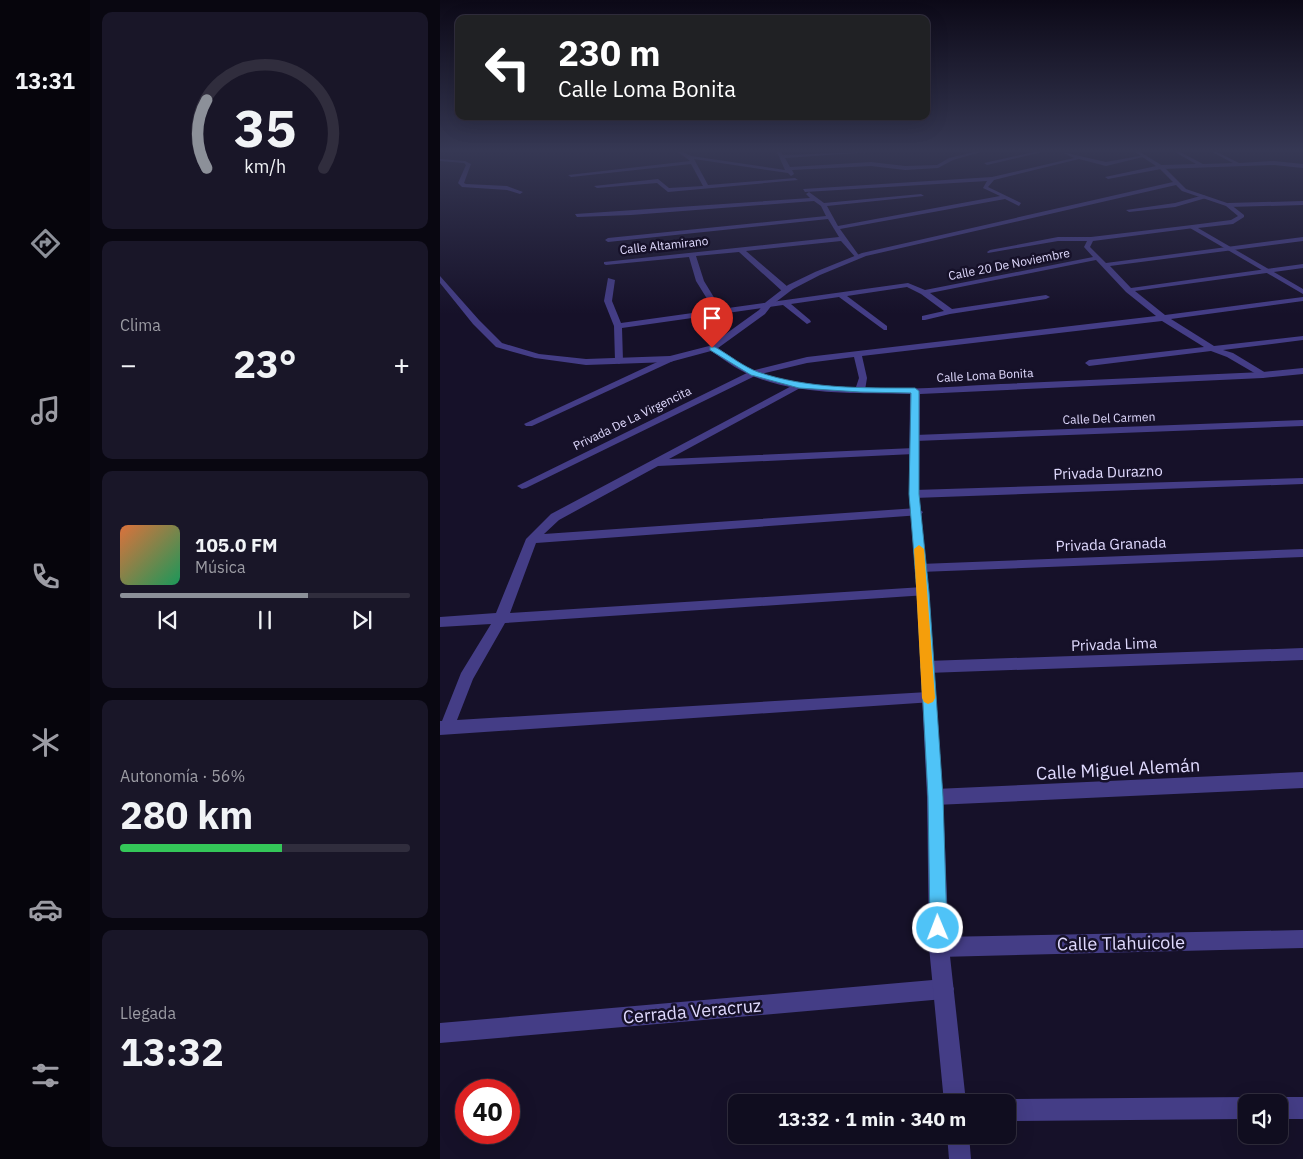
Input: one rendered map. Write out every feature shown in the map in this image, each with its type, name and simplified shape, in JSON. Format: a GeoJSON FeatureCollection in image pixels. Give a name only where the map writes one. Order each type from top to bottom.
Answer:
{"type":"FeatureCollection","features":[{"type":"Feature","properties":{"kind":"street"},"geometry":{"type":"LineString","coordinates":[[577,215],[721,206]]}},
{"type":"Feature","properties":{"kind":"street"},"geometry":{"type":"LineString","coordinates":[[824,206],[843,239],[857,257]]}},
{"type":"Feature","properties":{"kind":"street"},"geometry":{"type":"LineString","coordinates":[[836,228],[956,206]]}},
{"type":"Feature","properties":{"kind":"street"},"geometry":{"type":"LineString","coordinates":[[529,424],[670,359],[712,348],[762,312],[766,305],[786,289],[857,257],[1068,206]]}},
{"type":"Feature","properties":{"kind":"street"},"geometry":{"type":"LineString","coordinates":[[1129,210],[1165,206]]}},
{"type":"Feature","properties":{"kind":"street"},"geometry":{"type":"LineString","coordinates":[[990,252],[1058,239],[1090,239],[1233,222],[1242,216],[1229,206]]}},
{"type":"Feature","properties":{"kind":"street"},"geometry":{"type":"LineString","coordinates":[[608,240],[830,217]]}},
{"type":"Feature","properties":{"kind":"street"},"geometry":{"type":"LineString","coordinates":[[1192,227],[1303,292]]}},
{"type":"Feature","properties":{"kind":"street","name":"Calle Altamirano"},"geometry":{"type":"LineString","coordinates":[[606,262],[843,239]]}},
{"type":"Feature","properties":{"kind":"street"},"geometry":{"type":"LineString","coordinates":[[1090,239],[1087,247],[1103,265],[1128,290],[1163,318],[1214,350],[1230,355],[1263,375]]}},
{"type":"Feature","properties":{"kind":"street"},"geometry":{"type":"LineString","coordinates":[[1103,265],[1229,247],[1303,239]]}},
{"type":"Feature","properties":{"kind":"street"},"geometry":{"type":"LineString","coordinates":[[740,249],[786,289]]}},
{"type":"Feature","properties":{"kind":"street"},"geometry":{"type":"LineString","coordinates":[[692,254],[700,281],[719,312]]}},
{"type":"Feature","properties":{"kind":"street","name":"Calle 20 De Noviembre"},"geometry":{"type":"LineString","coordinates":[[924,292],[1097,258]]}},
{"type":"Feature","properties":{"kind":"street"},"geometry":{"type":"LineString","coordinates":[[1128,290],[1303,266]]}},
{"type":"Feature","properties":{"kind":"street"},"geometry":{"type":"LineString","coordinates":[[440,278],[476,322],[499,345],[538,356],[586,362],[670,359]]}},
{"type":"Feature","properties":{"kind":"street"},"geometry":{"type":"LineString","coordinates":[[611,280],[608,301],[618,326],[619,361]]}},
{"type":"Feature","properties":{"kind":"street"},"geometry":{"type":"LineString","coordinates":[[618,326],[908,285],[924,292],[950,312]]}},
{"type":"Feature","properties":{"kind":"street"},"geometry":{"type":"LineString","coordinates":[[840,294],[884,328]]}},
{"type":"Feature","properties":{"kind":"street"},"geometry":{"type":"LineString","coordinates":[[925,318],[950,312],[1046,297]]}},
{"type":"Feature","properties":{"kind":"street","name":"Privada De La Virgencita"},"geometry":{"type":"LineString","coordinates":[[522,486],[754,373],[807,360],[1163,318],[1303,299]]}},
{"type":"Feature","properties":{"kind":"street"},"geometry":{"type":"LineString","coordinates":[[784,302],[806,322]]}},
{"type":"Feature","properties":{"kind":"street"},"geometry":{"type":"LineString","coordinates":[[1089,363],[1214,350],[1303,338]]}},
{"type":"Feature","properties":{"kind":"street","name":"Calle Loma Bonita"},"geometry":{"type":"LineString","coordinates":[[712,348],[754,373],[799,385],[860,390],[915,391],[1263,375],[1303,371]]}},
{"type":"Feature","properties":{"kind":"street"},"geometry":{"type":"LineString","coordinates":[[858,355],[863,378],[860,390]]}},
{"type":"Feature","properties":{"kind":"street"},"geometry":{"type":"LineString","coordinates":[[799,385],[555,518],[532,539],[501,618],[466,677],[443,728],[928,698]]}},
{"type":"Feature","properties":{"kind":"street"},"geometry":{"type":"LineString","coordinates":[[915,391],[914,494],[923,592],[935,797],[939,947],[954,1094]]}},
{"type":"Feature","properties":{"kind":"street","name":"Calle Del Carmen"},"geometry":{"type":"LineString","coordinates":[[655,463],[915,444],[1303,423]]}},
{"type":"Feature","properties":{"kind":"street","name":"Privada Durazno"},"geometry":{"type":"LineString","coordinates":[[914,494],[1303,481]]}},
{"type":"Feature","properties":{"kind":"street"},"geometry":{"type":"LineString","coordinates":[[532,539],[917,512]]}},
{"type":"Feature","properties":{"kind":"street","name":"Privada Granada"},"geometry":{"type":"LineString","coordinates":[[920,568],[1303,553]]}},
{"type":"Feature","properties":{"kind":"street"},"geometry":{"type":"LineString","coordinates":[[440,622],[923,592]]}},
{"type":"Feature","properties":{"kind":"street","name":"Privada Lima"},"geometry":{"type":"LineString","coordinates":[[926,667],[1303,654]]}},
{"type":"Feature","properties":{"kind":"street","name":"Calle Miguel Alemán"},"geometry":{"type":"LineString","coordinates":[[935,797],[1303,780]]}},
{"type":"Feature","properties":{"kind":"street","name":"Calle Tlahuicole"},"geometry":{"type":"LineString","coordinates":[[939,947],[1303,939]]}},
{"type":"Feature","properties":{"kind":"street","name":"Cerrada Veracruz"},"geometry":{"type":"LineString","coordinates":[[440,1033],[944,989]]}},
{"type":"Feature","properties":{"kind":"street"},"geometry":{"type":"LineString","coordinates":[[1016,1110],[1238,1108]]}},
{"type":"Feature","properties":{"kind":"street"},"geometry":{"type":"LineString","coordinates":[[1288,1108],[1303,1108]]}},
{"type":"Feature","properties":{"kind":"street"},"geometry":{"type":"LineString","coordinates":[[959,1144],[960,1159]]}},
{"type":"Feature","properties":{"kind":"slow traffic"},"geometry":{"type":"LineString","coordinates":[[919,549],[928,698]]}},
{"type":"Feature","properties":{"kind":"route"},"geometry":{"type":"LineString","coordinates":[[712,348],[754,373],[799,385],[860,390],[915,391],[914,494],[923,592],[935,797],[938,928]]}}]}
